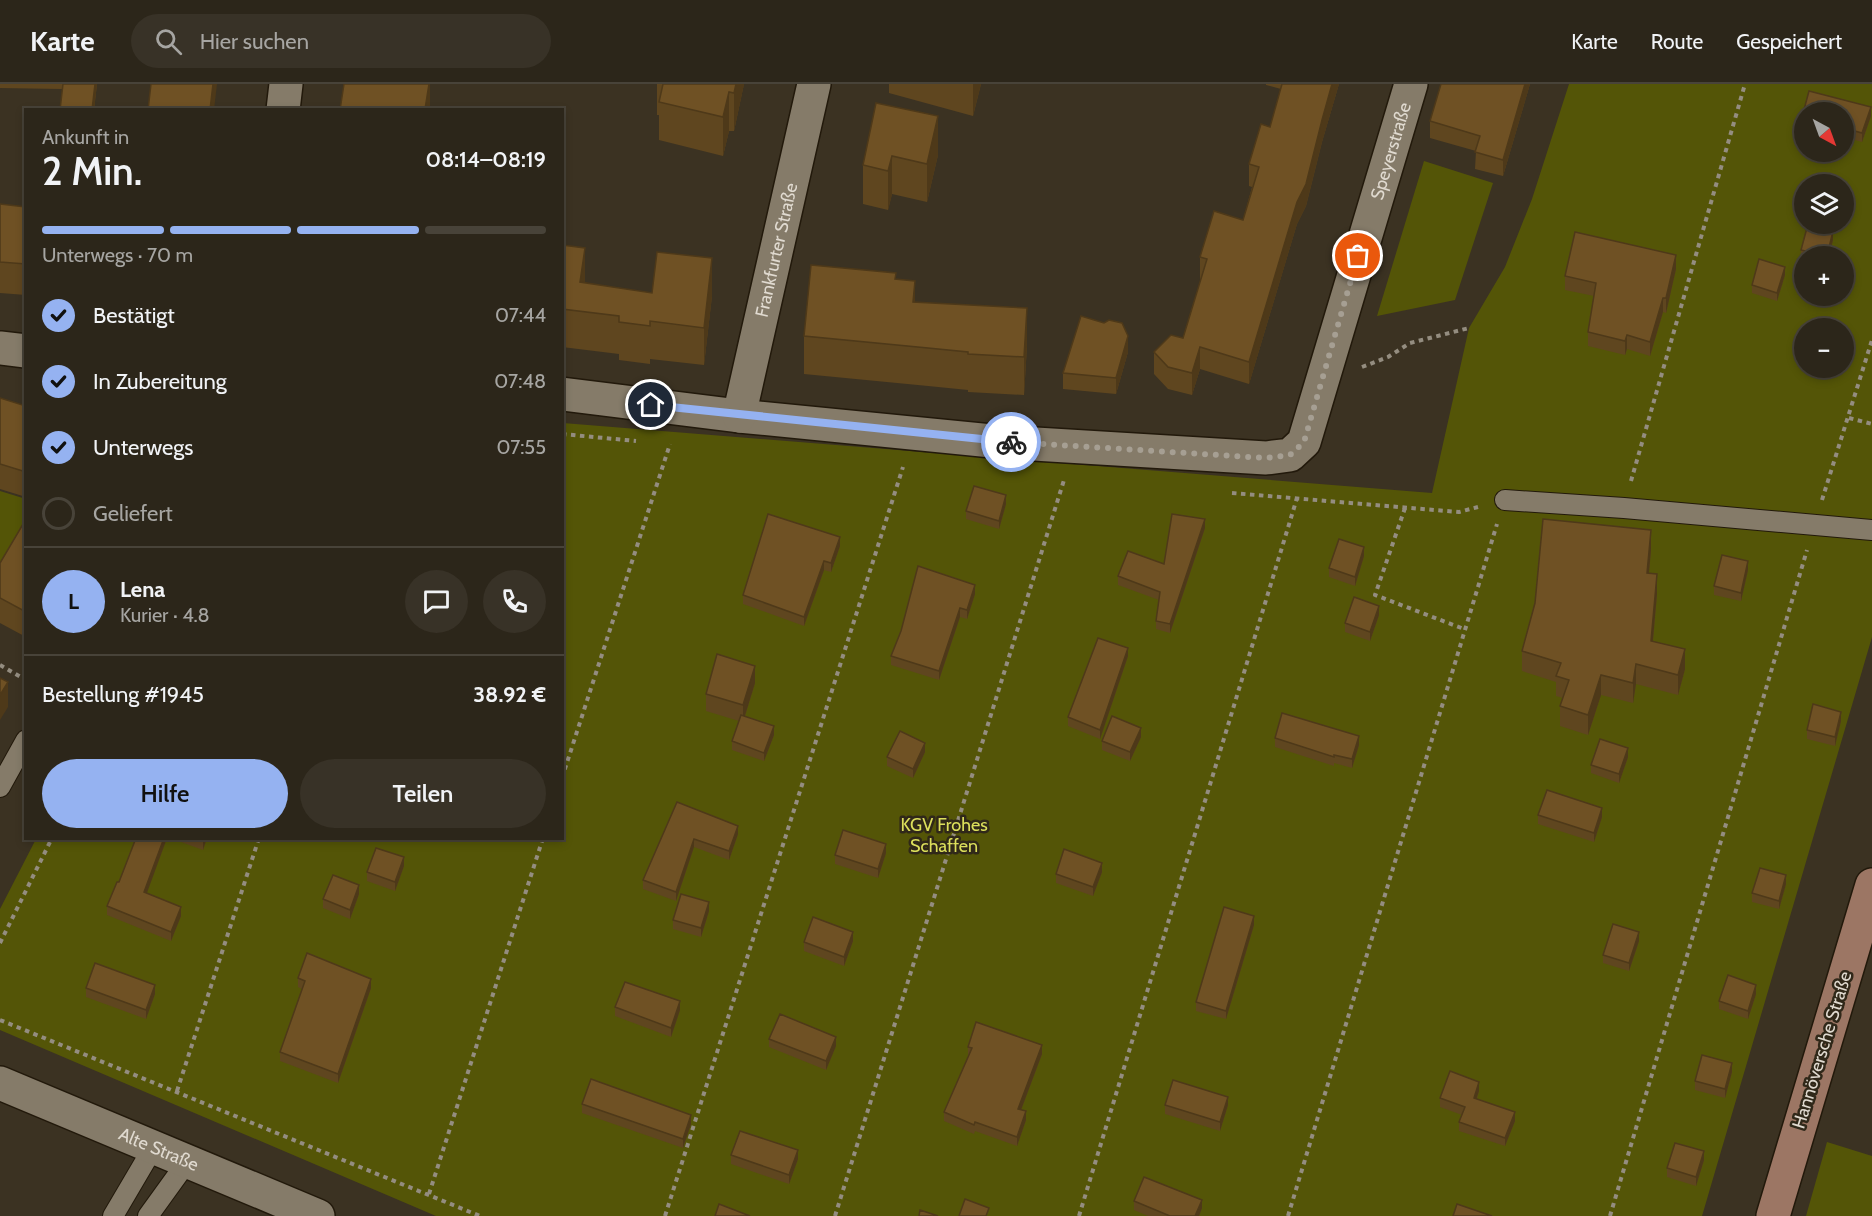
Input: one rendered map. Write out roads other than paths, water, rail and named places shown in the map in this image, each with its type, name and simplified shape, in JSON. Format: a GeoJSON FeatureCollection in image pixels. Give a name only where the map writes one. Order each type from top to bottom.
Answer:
{"type":"FeatureCollection","features":[{"type":"Feature","properties":{"kind":"main road","name":"Hannöversche Straße"},"geometry":{"type":"LineString","coordinates":[[1773,1216],[1872,885]]}},
{"type":"Feature","properties":{"kind":"street"},"geometry":{"type":"LineString","coordinates":[[283,108],[286,84]]}},
{"type":"Feature","properties":{"kind":"street","name":"Frankfurter Straße"},"geometry":{"type":"LineString","coordinates":[[739,416],[814,84]]}},
{"type":"Feature","properties":{"kind":"street","name":"Speyerstraße"},"geometry":{"type":"LineString","coordinates":[[739,416],[1002,442],[1266,458],[1290,455],[1304,442],[1325,364],[1411,84]]}},
{"type":"Feature","properties":{"kind":"street"},"geometry":{"type":"LineString","coordinates":[[0,348],[24,351]]}},
{"type":"Feature","properties":{"kind":"street"},"geometry":{"type":"LineString","coordinates":[[564,394],[739,416]]}},
{"type":"Feature","properties":{"kind":"street","name":"Alte Straße"},"geometry":{"type":"LineString","coordinates":[[0,1083],[318,1216]]}},
{"type":"Feature","properties":{"kind":"lane"},"geometry":{"type":"LineString","coordinates":[[1505,500],[1872,530]]}},
{"type":"Feature","properties":{"kind":"lane"},"geometry":{"type":"LineString","coordinates":[[0,787],[24,744]]}},
{"type":"Feature","properties":{"kind":"lane"},"geometry":{"type":"LineString","coordinates":[[113,1216],[153,1148]]}},
{"type":"Feature","properties":{"kind":"lane"},"geometry":{"type":"LineString","coordinates":[[148,1216],[187,1162]]}},
{"type":"Feature","properties":{"kind":"park label","name":"KGV Frohes Schaffen"},"geometry":{"type":"Point","coordinates":[944,835]}}]}
